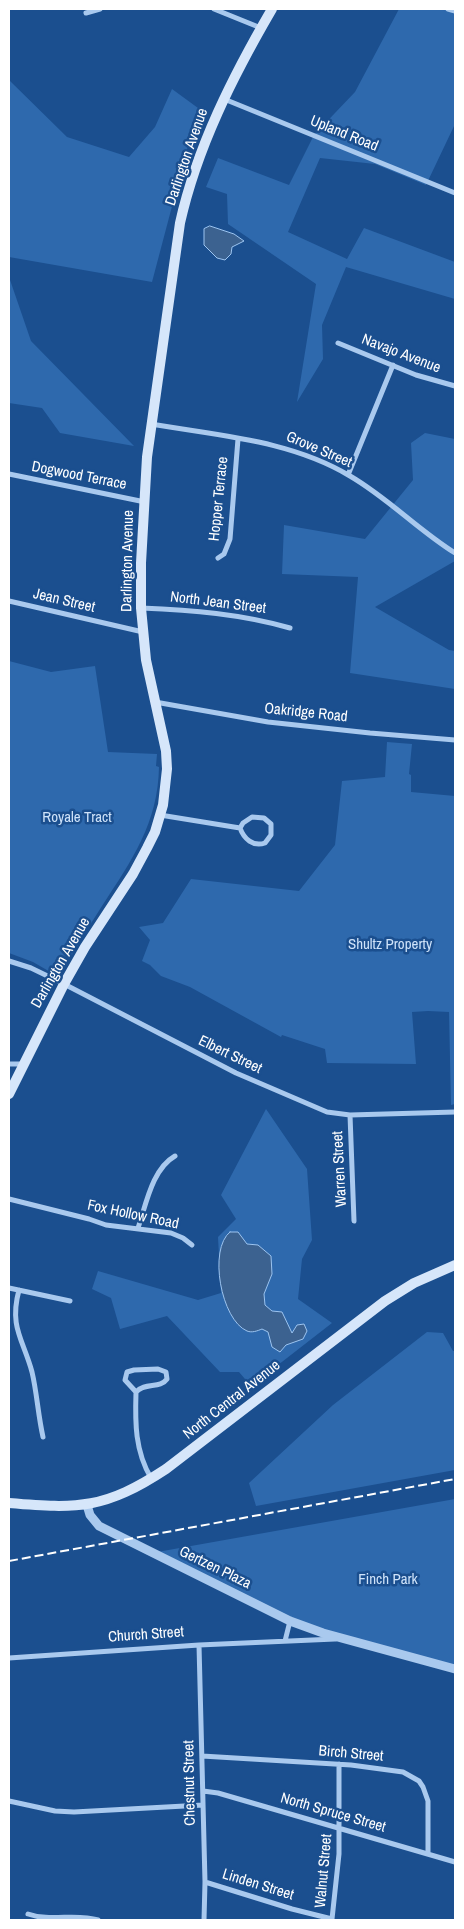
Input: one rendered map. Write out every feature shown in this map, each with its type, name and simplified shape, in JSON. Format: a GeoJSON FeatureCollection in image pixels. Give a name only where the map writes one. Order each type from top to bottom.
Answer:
{"type":"FeatureCollection","features":[{"type":"Feature","properties":{"kind":"main road","name":"Darlington Avenue"},"geometry":{"type":"LineString","coordinates":[[9,1094],[22,1064],[64,984],[133,874],[147,848],[160,815],[166,787],[166,760],[163,733],[155,702],[143,632],[141,608],[140,564],[151,424],[186,195],[224,99],[272,9]]}},
{"type":"Feature","properties":{"kind":"main road","name":"North Central Avenue"},"geometry":{"type":"LineString","coordinates":[[9,1503],[59,1507],[87,1505],[125,1494],[166,1470],[385,1301],[414,1283],[455,1265]]}},
{"type":"Feature","properties":{"kind":"street"},"geometry":{"type":"LineString","coordinates":[[86,13],[100,9]]}},
{"type":"Feature","properties":{"kind":"street"},"geometry":{"type":"LineString","coordinates":[[214,9],[261,28]]}},
{"type":"Feature","properties":{"kind":"street"},"geometry":{"type":"LineString","coordinates":[[448,9],[455,11]]}},
{"type":"Feature","properties":{"kind":"street","name":"Upland Road"},"geometry":{"type":"LineString","coordinates":[[224,99],[455,193]]}},
{"type":"Feature","properties":{"kind":"street","name":"Navajo Avenue"},"geometry":{"type":"LineString","coordinates":[[338,342],[416,375],[455,386]]}},
{"type":"Feature","properties":{"kind":"street"},"geometry":{"type":"LineString","coordinates":[[348,474],[393,366]]}},
{"type":"Feature","properties":{"kind":"street","name":"Grove Street"},"geometry":{"type":"LineString","coordinates":[[151,424],[274,445],[326,463],[348,474],[379,495],[410,522],[455,553]]}},
{"type":"Feature","properties":{"kind":"street","name":"Hopper Terrace"},"geometry":{"type":"LineString","coordinates":[[218,558],[224,554],[230,539],[238,439]]}},
{"type":"Feature","properties":{"kind":"street","name":"Dogwood Terrace"},"geometry":{"type":"LineString","coordinates":[[9,474],[145,502]]}},
{"type":"Feature","properties":{"kind":"street","name":"Jean Street"},"geometry":{"type":"LineString","coordinates":[[9,600],[143,632]]}},
{"type":"Feature","properties":{"kind":"street","name":"North Jean Street"},"geometry":{"type":"LineString","coordinates":[[141,608],[228,615],[270,622],[290,628]]}},
{"type":"Feature","properties":{"kind":"street","name":"Oakridge Road"},"geometry":{"type":"LineString","coordinates":[[155,702],[268,722],[455,740]]}},
{"type":"Feature","properties":{"kind":"street"},"geometry":{"type":"LineString","coordinates":[[160,815],[240,828]]}},
{"type":"Feature","properties":{"kind":"street"},"geometry":{"type":"LineString","coordinates":[[258,816],[268,820],[272,829],[269,840],[265,843],[257,844],[245,838],[240,828],[247,820],[258,816]]}},
{"type":"Feature","properties":{"kind":"street","name":"Elbert Street"},"geometry":{"type":"LineString","coordinates":[[9,961],[31,968],[64,984],[236,1073],[327,1112],[350,1115],[455,1112]]}},
{"type":"Feature","properties":{"kind":"street"},"geometry":{"type":"LineString","coordinates":[[9,1064],[22,1064]]}},
{"type":"Feature","properties":{"kind":"street","name":"Warren Street"},"geometry":{"type":"LineString","coordinates":[[350,1115],[354,1221]]}},
{"type":"Feature","properties":{"kind":"street"},"geometry":{"type":"LineString","coordinates":[[138,1228],[160,1169],[167,1160],[175,1156]]}},
{"type":"Feature","properties":{"kind":"street","name":"Fox Hollow Road"},"geometry":{"type":"LineString","coordinates":[[9,1199],[106,1225],[171,1233],[183,1238],[192,1245]]}},
{"type":"Feature","properties":{"kind":"street"},"geometry":{"type":"LineString","coordinates":[[9,1288],[70,1301]]}},
{"type":"Feature","properties":{"kind":"street"},"geometry":{"type":"LineString","coordinates":[[19,1290],[14,1312],[15,1325],[32,1373],[43,1437]]}},
{"type":"Feature","properties":{"kind":"street"},"geometry":{"type":"LineString","coordinates":[[136,1392],[142,1386],[165,1382],[167,1379],[166,1372],[158,1369],[134,1370],[127,1372],[125,1380],[136,1392],[139,1452],[142,1464],[152,1479]]}},
{"type":"Feature","properties":{"kind":"street","name":"Gertzen Plaza"},"geometry":{"type":"LineString","coordinates":[[87,1505],[90,1515],[98,1526],[290,1621],[344,1638]]}},
{"type":"Feature","properties":{"kind":"street"},"geometry":{"type":"LineString","coordinates":[[285,1641],[290,1621]]}},
{"type":"Feature","properties":{"kind":"street","name":"Church Street"},"geometry":{"type":"LineString","coordinates":[[9,1658],[200,1645],[344,1638],[455,1669]]}},
{"type":"Feature","properties":{"kind":"street","name":"Chestnut Street"},"geometry":{"type":"LineString","coordinates":[[200,1645],[205,1882],[204,1920]]}},
{"type":"Feature","properties":{"kind":"street","name":"Birch Street"},"geometry":{"type":"LineString","coordinates":[[202,1756],[339,1764],[403,1772],[418,1781],[423,1787],[428,1801],[428,1854]]}},
{"type":"Feature","properties":{"kind":"street","name":"Walnut Street"},"geometry":{"type":"LineString","coordinates":[[332,1920],[337,1886],[340,1827],[339,1764]]}},
{"type":"Feature","properties":{"kind":"street","name":"North Spruce Street"},"geometry":{"type":"LineString","coordinates":[[203,1791],[218,1793],[340,1827],[455,1862]]}},
{"type":"Feature","properties":{"kind":"street"},"geometry":{"type":"LineString","coordinates":[[9,1801],[55,1811],[74,1812],[203,1805]]}},
{"type":"Feature","properties":{"kind":"street","name":"Linden Street"},"geometry":{"type":"LineString","coordinates":[[205,1882],[332,1920]]}},
{"type":"Feature","properties":{"kind":"street"},"geometry":{"type":"LineString","coordinates":[[28,1914],[36,1917],[88,1918],[98,1920]]}},
{"type":"Feature","properties":{"kind":"green space"},"geometry":{"type":"Polygon","coordinates":[[[399,9],[455,9],[455,124],[426,185],[375,164],[320,158],[288,232],[347,259],[364,228],[455,262],[455,299],[346,267],[322,325],[323,359],[297,402],[316,284],[228,224],[227,194],[206,187],[218,158],[289,185],[314,135],[355,92],[399,9]]]}},
{"type":"Feature","properties":{"kind":"green space"},"geometry":{"type":"Polygon","coordinates":[[[9,80],[67,137],[129,157],[155,127],[172,89],[198,108],[152,282],[9,257],[9,80]]]}},
{"type":"Feature","properties":{"kind":"green space"},"geometry":{"type":"Polygon","coordinates":[[[9,277],[31,341],[134,446],[60,433],[42,408],[9,403],[9,277]]]}},
{"type":"Feature","properties":{"kind":"green space"},"geometry":{"type":"Polygon","coordinates":[[[425,433],[455,439],[455,561],[375,607],[449,650],[455,651],[455,689],[350,673],[358,577],[282,574],[284,525],[365,539],[413,480],[411,443],[425,433]]]}},
{"type":"Feature","properties":{"kind":"green space","name":"Royale Tract"},"geometry":{"type":"Polygon","coordinates":[[[9,661],[51,672],[95,666],[108,752],[157,754],[156,766],[159,767],[154,806],[141,840],[133,857],[59,977],[33,962],[9,953],[9,661]]]}},
{"type":"Feature","properties":{"kind":"green space","name":"Shultz Property"},"geometry":{"type":"Polygon","coordinates":[[[387,742],[412,744],[409,774],[411,775],[411,792],[455,796],[455,1104],[451,1105],[449,1012],[412,1012],[416,1064],[327,1063],[325,1049],[282,1035],[281,1037],[190,987],[161,976],[150,965],[142,961],[150,940],[139,927],[163,923],[191,879],[299,891],[335,845],[342,781],[385,777],[387,742]]]}},
{"type":"Feature","properties":{"kind":"green space"},"geometry":{"type":"Polygon","coordinates":[[[266,1109],[307,1169],[312,1240],[302,1259],[298,1299],[332,1323],[251,1386],[239,1372],[220,1372],[167,1316],[120,1329],[111,1298],[92,1289],[98,1271],[198,1300],[221,1293],[218,1237],[236,1219],[221,1195],[266,1109]]]}},
{"type":"Feature","properties":{"kind":"green space"},"geometry":{"type":"Polygon","coordinates":[[[427,1332],[443,1333],[453,1351],[455,1351],[455,1470],[256,1506],[249,1483],[333,1405],[427,1332]]]}},
{"type":"Feature","properties":{"kind":"green space","name":"Finch Park"},"geometry":{"type":"Polygon","coordinates":[[[455,1499],[455,1669],[287,1621],[146,1554],[455,1499]]]}},
{"type":"Feature","properties":{"kind":"shaded area"},"geometry":{"type":"Polygon","coordinates":[[[210,226],[234,234],[244,241],[232,247],[231,254],[225,260],[217,258],[204,245],[204,229],[210,226]]]}},
{"type":"Feature","properties":{"kind":"shaded area"},"geometry":{"type":"Polygon","coordinates":[[[230,1232],[238,1232],[247,1244],[258,1245],[271,1256],[272,1274],[264,1294],[265,1305],[272,1311],[282,1312],[292,1333],[297,1325],[304,1324],[307,1331],[303,1339],[286,1345],[280,1352],[272,1347],[268,1332],[262,1329],[249,1332],[238,1324],[230,1313],[224,1299],[219,1268],[220,1253],[223,1241],[230,1232]]]}},
{"type":"Feature","properties":{"kind":"railway"},"geometry":{"type":"LineString","coordinates":[[9,1561],[455,1479]]}}]}
